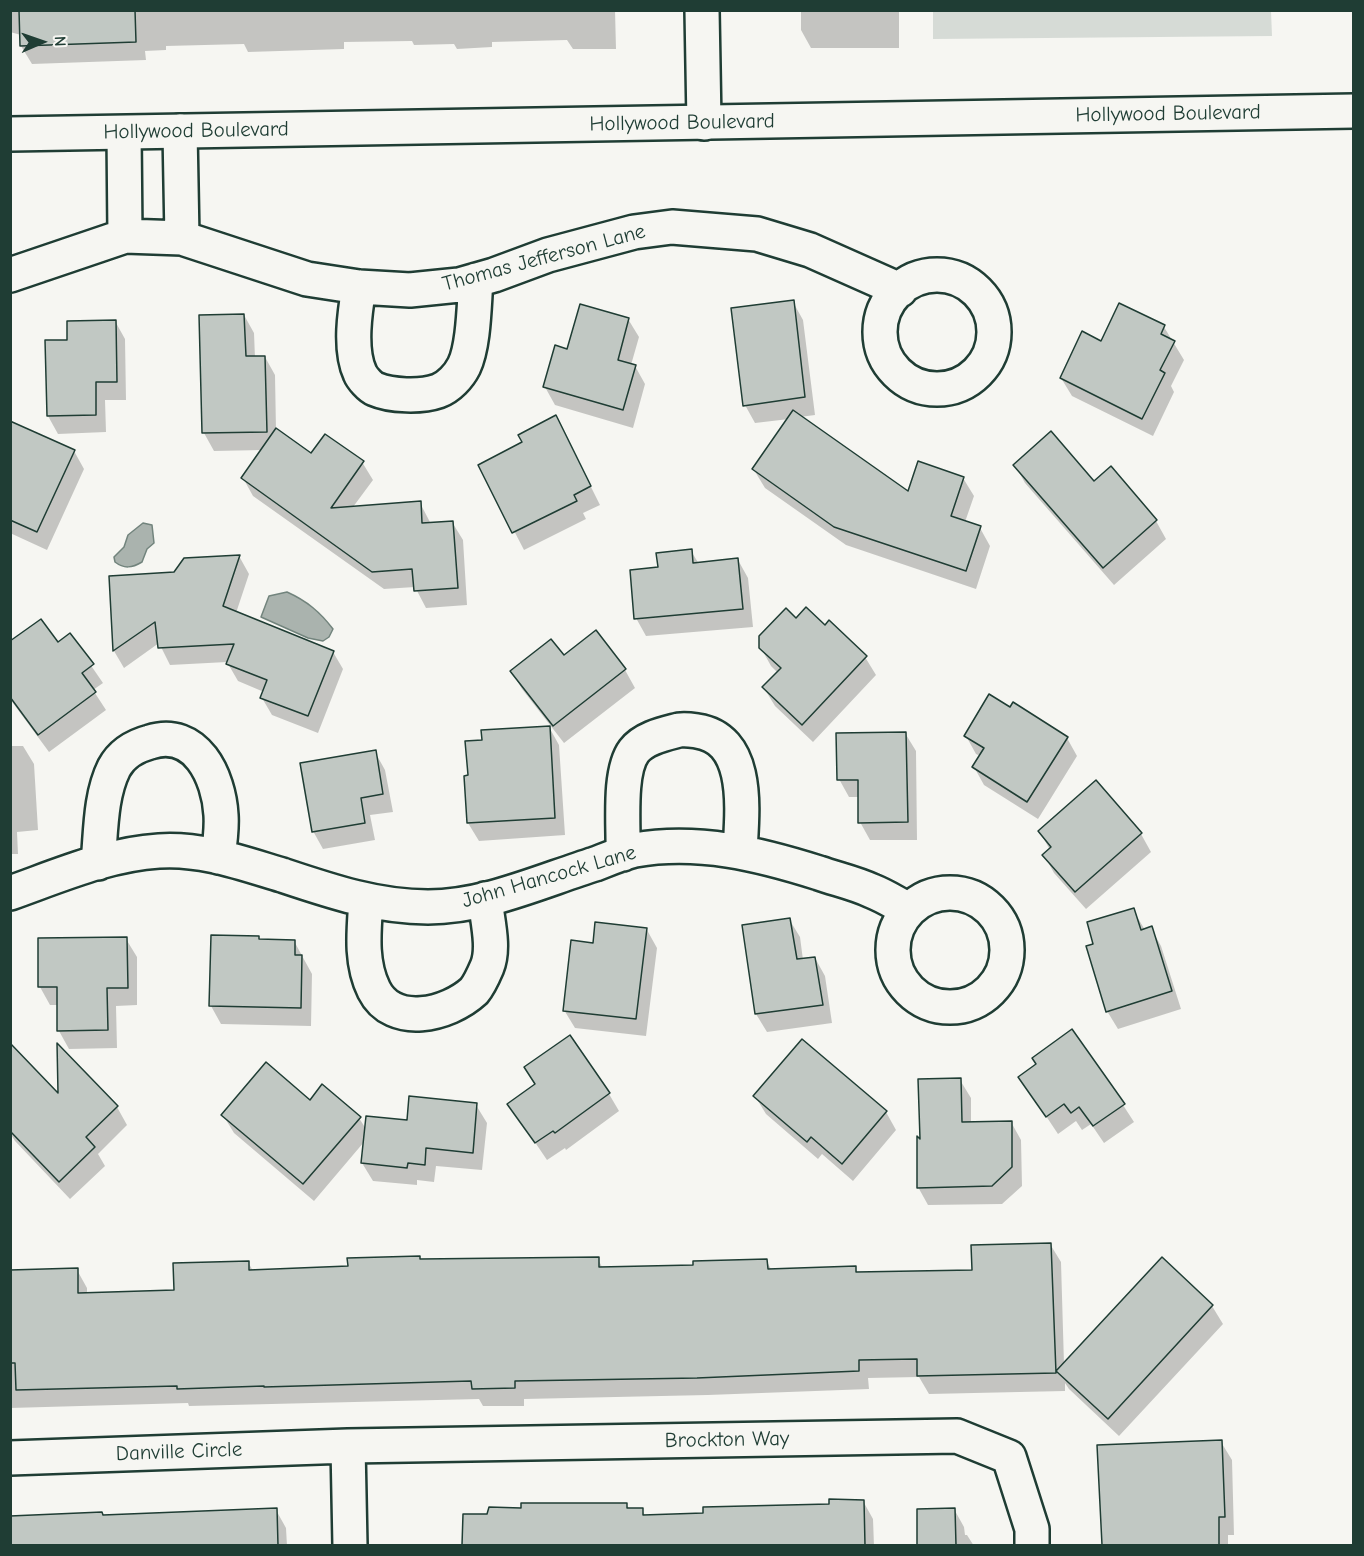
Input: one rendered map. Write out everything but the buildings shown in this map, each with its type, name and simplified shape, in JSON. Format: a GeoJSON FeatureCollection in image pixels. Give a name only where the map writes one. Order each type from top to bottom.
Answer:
{"type":"FeatureCollection","features":[{"type":"Feature","properties":{"kind":"street"},"geometry":{"type":"LineString","coordinates":[[702,10],[704,123]]}},
{"type":"Feature","properties":{"kind":"street","name":"Hollywood Boulevard"},"geometry":{"type":"LineString","coordinates":[[10,134],[1353,111]]}},
{"type":"Feature","properties":{"kind":"street"},"geometry":{"type":"LineString","coordinates":[[180,131],[182,238]]}},
{"type":"Feature","properties":{"kind":"street"},"geometry":{"type":"LineString","coordinates":[[124,133],[125,236]]}},
{"type":"Feature","properties":{"kind":"street","name":"Thomas Jefferson Lane"},"geometry":{"type":"LineString","coordinates":[[10,275],[125,236],[182,238],[308,279],[359,287],[411,290],[459,285],[548,255],[634,232],[672,227],[757,234],[810,250],[900,290]]}},
{"type":"Feature","properties":{"kind":"street"},"geometry":{"type":"LineString","coordinates":[[359,287],[353,323],[360,373],[372,389],[396,395],[417,394],[438,391],[452,383],[464,366],[471,338],[476,280]]}},
{"type":"Feature","properties":{"kind":"street"},"geometry":{"type":"LineString","coordinates":[[624,854],[626,769],[634,751],[650,740],[685,729],[707,732],[722,741],[732,754],[738,774],[741,798],[741,851]]}},
{"type":"Feature","properties":{"kind":"street"},"geometry":{"type":"LineString","coordinates":[[98,863],[105,795],[114,768],[125,753],[139,745],[159,739],[177,739],[194,749],[209,768],[216,784],[221,814],[218,857]]}},
{"type":"Feature","properties":{"kind":"street","name":"John Hancock Lane"},"geometry":{"type":"LineString","coordinates":[[10,893],[114,858],[159,851],[199,853],[233,860],[383,905],[429,907],[485,899],[633,851],[670,847],[708,847],[741,851],[777,860],[872,890],[909,910]]}},
{"type":"Feature","properties":{"kind":"street"},"geometry":{"type":"LineString","coordinates":[[366,900],[364,951],[367,972],[375,992],[387,1006],[406,1014],[424,1014],[444,1009],[475,990],[488,965],[490,946],[485,899]]}},
{"type":"Feature","properties":{"kind":"street","name":"Brockton Way"},"geometry":{"type":"LineString","coordinates":[[348,1446],[957,1436],[1009,1457],[1032,1529],[1032,1545]]}},
{"type":"Feature","properties":{"kind":"street"},"geometry":{"type":"LineString","coordinates":[[348,1446],[350,1545]]}},
{"type":"Feature","properties":{"kind":"street","name":"Danville Circle"},"geometry":{"type":"LineString","coordinates":[[10,1458],[348,1446]]}},
{"type":"Feature","properties":{"kind":"shaded area"},"geometry":{"type":"Polygon","coordinates":[[[933,11],[1271,11],[1272,36],[933,39],[933,11]]]}},
{"type":"Feature","properties":{"kind":"shaded area"},"geometry":{"type":"Polygon","coordinates":[[[143,523],[152,525],[154,543],[147,549],[142,562],[128,567],[118,564],[114,557],[124,547],[128,535],[143,523]]]}},
{"type":"Feature","properties":{"kind":"shaded area"},"geometry":{"type":"Polygon","coordinates":[[[287,592],[307,603],[323,617],[333,629],[329,637],[323,641],[308,638],[261,617],[269,596],[287,592]]]}}]}
